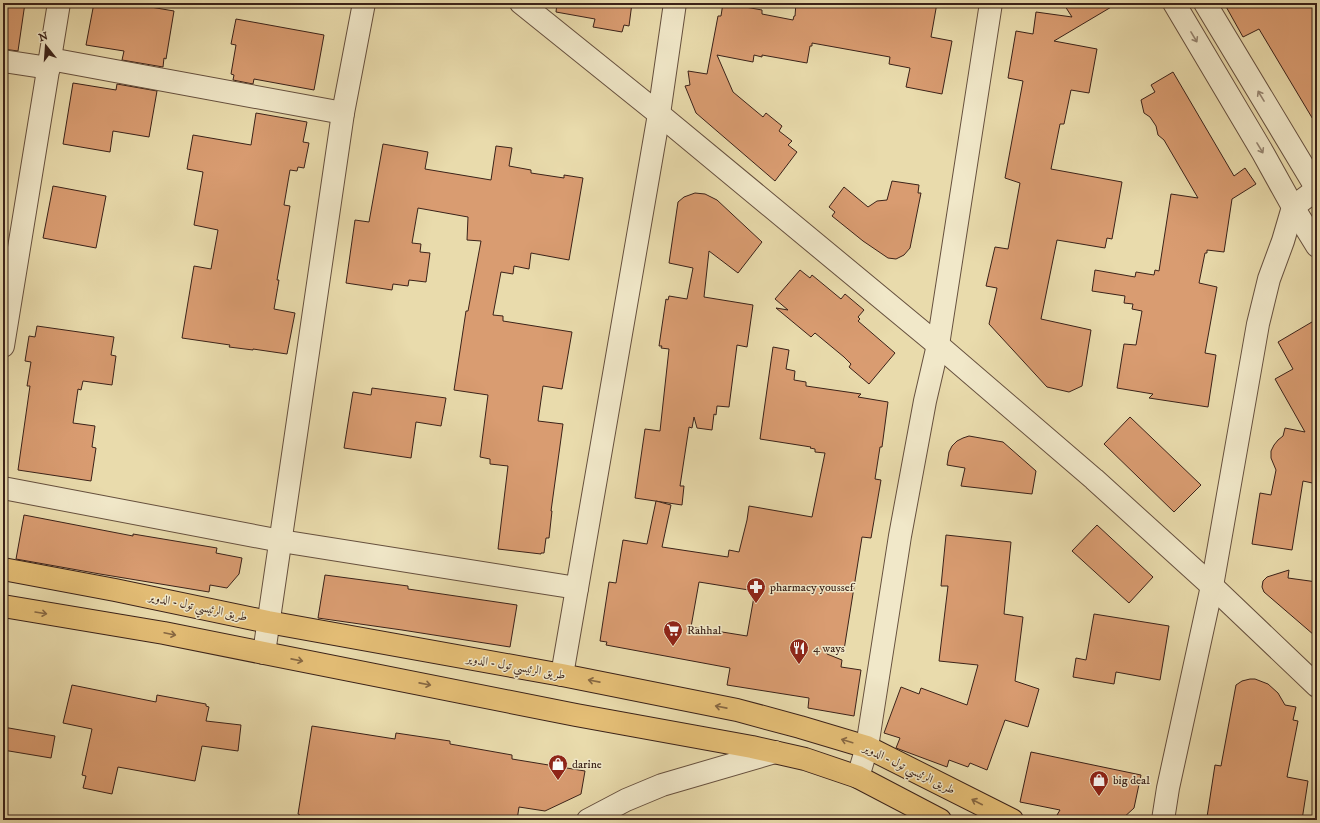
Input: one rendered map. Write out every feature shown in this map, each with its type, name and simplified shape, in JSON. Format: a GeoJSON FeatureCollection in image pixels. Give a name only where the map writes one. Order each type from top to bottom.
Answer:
{"type":"FeatureCollection","features":[{"type":"Feature","properties":{"kind":"main road","name":"طريق الرئيسي تول - الدوير"},"geometry":{"type":"LineString","coordinates":[[3,569],[115,590],[268,622],[562,675],[737,710],[867,747],[1012,820]]}},
{"type":"Feature","properties":{"kind":"main road"},"geometry":{"type":"LineString","coordinates":[[3,606],[164,633],[805,758],[858,777],[940,820]]}},
{"type":"Feature","properties":{"kind":"street"},"geometry":{"type":"LineString","coordinates":[[3,346],[59,3]]}},
{"type":"Feature","properties":{"kind":"street"},"geometry":{"type":"LineString","coordinates":[[264,653],[342,113],[364,3]]}},
{"type":"Feature","properties":{"kind":"street"},"geometry":{"type":"LineString","coordinates":[[521,3],[659,114],[938,345],[1094,480],[1212,586],[1317,686]]}},
{"type":"Feature","properties":{"kind":"street"},"geometry":{"type":"LineString","coordinates":[[562,675],[659,114],[675,3]]}},
{"type":"Feature","properties":{"kind":"street"},"geometry":{"type":"LineString","coordinates":[[858,777],[867,747],[900,536],[925,401],[938,345],[991,3]]}},
{"type":"Feature","properties":{"kind":"street"},"geometry":{"type":"LineString","coordinates":[[1174,3],[1263,154],[1292,207],[1317,246]]}},
{"type":"Feature","properties":{"kind":"street"},"geometry":{"type":"LineString","coordinates":[[1163,820],[1168,788],[1212,586],[1258,324],[1269,279],[1283,241],[1292,207],[1317,189],[1205,3]]}},
{"type":"Feature","properties":{"kind":"street"},"geometry":{"type":"LineString","coordinates":[[3,61],[49,64],[342,113]]}},
{"type":"Feature","properties":{"kind":"street"},"geometry":{"type":"LineString","coordinates":[[3,488],[281,541],[577,588]]}},
{"type":"Feature","properties":{"kind":"street"},"geometry":{"type":"LineString","coordinates":[[588,820],[626,800],[662,785],[775,752]]}},
{"type":"Feature","properties":{"kind":"building"},"geometry":{"type":"Polygon","coordinates":[[[3,3],[25,3],[18,51],[3,49],[3,3]]]}},
{"type":"Feature","properties":{"kind":"building"},"geometry":{"type":"Polygon","coordinates":[[[94,3],[127,3],[174,11],[166,59],[164,58],[163,67],[122,60],[124,51],[86,45],[94,3]]]}},
{"type":"Feature","properties":{"kind":"building"},"geometry":{"type":"Polygon","coordinates":[[[557,3],[632,3],[629,26],[624,25],[622,32],[593,27],[595,19],[556,12],[557,3]]]}},
{"type":"Feature","properties":{"kind":"building"},"geometry":{"type":"Polygon","coordinates":[[[723,3],[762,10],[762,14],[793,20],[795,16],[796,3],[937,3],[931,37],[952,41],[942,94],[906,87],[910,68],[889,64],[890,57],[812,43],[812,46],[810,46],[807,63],[762,55],[762,57],[754,55],[753,62],[717,55],[733,92],[763,117],[766,113],[782,126],[779,131],[792,141],[788,145],[797,152],[775,181],[696,113],[685,86],[690,85],[688,71],[707,74],[718,16],[721,16],[723,3]]]}},
{"type":"Feature","properties":{"kind":"building"},"geometry":{"type":"Polygon","coordinates":[[[1063,3],[1118,3],[1054,41],[1097,49],[1089,93],[1071,90],[1064,124],[1060,124],[1051,169],[1122,182],[1112,239],[1107,238],[1105,248],[1057,240],[1041,319],[1091,330],[1082,386],[1069,392],[1047,387],[989,324],[997,288],[986,286],[995,247],[1008,249],[1020,183],[1005,178],[1023,81],[1008,78],[1016,31],[1033,34],[1036,12],[1072,17],[1063,3]]]}},
{"type":"Feature","properties":{"kind":"building"},"geometry":{"type":"Polygon","coordinates":[[[1224,3],[1317,3],[1317,126],[1259,29],[1243,37],[1224,3]]]}},
{"type":"Feature","properties":{"kind":"building"},"geometry":{"type":"Polygon","coordinates":[[[236,19],[324,35],[314,90],[254,79],[253,84],[233,80],[234,75],[231,74],[236,45],[231,44],[236,19]]]}},
{"type":"Feature","properties":{"kind":"building"},"geometry":{"type":"Polygon","coordinates":[[[1173,72],[1234,176],[1245,168],[1256,184],[1232,199],[1224,252],[1207,250],[1207,253],[1205,253],[1199,283],[1217,287],[1205,353],[1216,355],[1208,407],[1149,398],[1153,394],[1117,388],[1124,344],[1136,345],[1142,311],[1132,309],[1133,304],[1124,303],[1125,296],[1092,291],[1095,270],[1135,277],[1136,272],[1154,275],[1155,270],[1159,271],[1171,194],[1198,198],[1164,140],[1158,135],[1156,126],[1150,117],[1144,113],[1141,100],[1155,92],[1151,85],[1173,72]]]}},
{"type":"Feature","properties":{"kind":"building"},"geometry":{"type":"Polygon","coordinates":[[[73,83],[116,90],[117,84],[157,91],[149,137],[113,131],[110,152],[63,144],[73,83]]]}},
{"type":"Feature","properties":{"kind":"building"},"geometry":{"type":"Polygon","coordinates":[[[256,113],[307,122],[303,142],[309,143],[304,168],[298,167],[297,171],[290,170],[284,205],[290,206],[277,280],[279,280],[274,309],[295,313],[287,354],[229,347],[230,345],[182,338],[194,266],[211,269],[218,230],[194,225],[203,172],[187,169],[193,135],[251,145],[256,113]]]}},
{"type":"Feature","properties":{"kind":"building"},"geometry":{"type":"Polygon","coordinates":[[[383,144],[428,152],[425,169],[491,180],[496,146],[512,148],[509,166],[531,170],[531,173],[564,178],[564,175],[583,178],[569,260],[531,253],[529,269],[514,266],[513,274],[501,272],[493,315],[503,316],[503,321],[572,332],[562,389],[543,386],[538,421],[563,424],[551,511],[549,538],[546,538],[544,553],[541,554],[498,549],[508,466],[490,464],[490,459],[480,457],[488,395],[454,390],[466,311],[468,311],[481,241],[467,240],[468,217],[418,208],[412,243],[421,244],[420,252],[430,253],[426,282],[409,280],[408,286],[393,284],[392,290],[346,283],[355,220],[369,222],[383,144]]]}},
{"type":"Feature","properties":{"kind":"building"},"geometry":{"type":"Polygon","coordinates":[[[892,181],[919,185],[918,193],[921,193],[910,248],[904,255],[896,259],[888,258],[863,241],[832,216],[835,212],[829,207],[844,187],[868,207],[877,201],[887,200],[892,181]]]}},
{"type":"Feature","properties":{"kind":"building"},"geometry":{"type":"Polygon","coordinates":[[[53,186],[106,196],[96,248],[43,238],[53,186]]]}},
{"type":"Feature","properties":{"kind":"building"},"geometry":{"type":"Polygon","coordinates":[[[695,193],[705,194],[717,200],[762,242],[738,273],[709,251],[704,297],[753,305],[747,347],[737,345],[729,407],[717,406],[716,415],[714,414],[712,430],[697,428],[694,417],[692,428],[689,427],[680,486],[684,486],[682,505],[635,498],[645,429],[660,431],[669,349],[661,348],[662,346],[659,346],[666,299],[668,300],[669,296],[687,299],[693,268],[669,263],[678,202],[684,197],[695,193]]]}},
{"type":"Feature","properties":{"kind":"building"},"geometry":{"type":"Polygon","coordinates":[[[800,270],[810,278],[812,275],[841,299],[845,294],[864,310],[858,317],[860,319],[858,321],[895,353],[869,384],[849,367],[851,364],[844,357],[815,333],[811,337],[776,308],[788,310],[775,299],[800,270]]]}},
{"type":"Feature","properties":{"kind":"building"},"geometry":{"type":"Polygon","coordinates":[[[1317,319],[1317,484],[1303,481],[1292,550],[1252,544],[1260,493],[1271,495],[1276,470],[1271,458],[1271,451],[1278,440],[1283,436],[1285,428],[1305,432],[1275,379],[1293,369],[1278,342],[1317,319]]]}},
{"type":"Feature","properties":{"kind":"building"},"geometry":{"type":"Polygon","coordinates":[[[37,326],[114,337],[111,355],[116,356],[112,385],[83,381],[81,390],[78,389],[73,423],[95,426],[92,447],[96,448],[91,481],[18,470],[30,386],[27,386],[31,362],[25,361],[29,336],[35,337],[37,326]]]}},
{"type":"Feature","properties":{"kind":"building"},"geometry":{"type":"Polygon","coordinates":[[[773,347],[789,350],[786,369],[795,371],[794,380],[806,382],[806,386],[861,394],[858,397],[888,402],[882,447],[880,447],[875,479],[881,480],[871,538],[862,537],[844,650],[828,648],[827,654],[842,660],[841,667],[861,670],[854,716],[808,708],[809,698],[727,685],[730,668],[606,645],[607,642],[600,641],[609,582],[616,583],[623,540],[647,544],[656,501],[671,505],[662,547],[728,557],[729,550],[739,552],[749,506],[812,517],[825,453],[815,452],[815,449],[810,448],[811,447],[760,439],[773,347]],[[699,582],[691,627],[747,636],[755,591],[699,582]]]}},
{"type":"Feature","properties":{"kind":"building"},"geometry":{"type":"Polygon","coordinates":[[[372,388],[446,398],[441,426],[416,422],[411,458],[344,448],[353,392],[371,395],[372,388]]]}},
{"type":"Feature","properties":{"kind":"building"},"geometry":{"type":"Polygon","coordinates":[[[1130,417],[1201,485],[1174,512],[1104,444],[1130,417]]]}},
{"type":"Feature","properties":{"kind":"building"},"geometry":{"type":"Polygon","coordinates":[[[969,436],[1003,442],[1036,471],[1032,494],[961,486],[965,468],[947,465],[949,452],[957,441],[969,436]]]}},
{"type":"Feature","properties":{"kind":"building"},"geometry":{"type":"Polygon","coordinates":[[[24,515],[133,536],[133,534],[217,548],[216,553],[242,558],[239,574],[227,588],[210,585],[209,592],[16,559],[24,515]]]}},
{"type":"Feature","properties":{"kind":"building"},"geometry":{"type":"Polygon","coordinates":[[[1097,525],[1153,577],[1129,603],[1072,551],[1097,525]]]}},
{"type":"Feature","properties":{"kind":"building"},"geometry":{"type":"Polygon","coordinates":[[[946,535],[1011,542],[1004,614],[1023,617],[1015,681],[1039,689],[1028,727],[1005,720],[987,770],[970,763],[968,767],[949,760],[947,767],[896,748],[900,738],[884,733],[901,687],[919,694],[921,688],[967,705],[978,665],[939,661],[948,586],[941,586],[946,535]]]}},
{"type":"Feature","properties":{"kind":"building"},"geometry":{"type":"Polygon","coordinates":[[[1289,570],[1288,578],[1317,582],[1317,617],[1314,635],[1264,592],[1262,587],[1263,581],[1267,577],[1289,570]]]}},
{"type":"Feature","properties":{"kind":"building"},"geometry":{"type":"Polygon","coordinates":[[[325,575],[408,586],[408,589],[517,605],[510,647],[318,618],[325,575]]]}},
{"type":"Feature","properties":{"kind":"building"},"geometry":{"type":"Polygon","coordinates":[[[1094,614],[1169,626],[1160,680],[1116,672],[1114,684],[1073,677],[1076,658],[1086,660],[1094,614]]]}},
{"type":"Feature","properties":{"kind":"building"},"geometry":{"type":"Polygon","coordinates":[[[1255,679],[1268,684],[1278,693],[1285,705],[1296,707],[1293,720],[1298,721],[1287,777],[1308,781],[1302,820],[1228,820],[1207,817],[1215,765],[1221,766],[1236,685],[1242,681],[1255,679]]]}},
{"type":"Feature","properties":{"kind":"building"},"geometry":{"type":"Polygon","coordinates":[[[72,685],[156,702],[157,695],[206,704],[206,706],[209,707],[206,721],[241,725],[238,751],[202,746],[195,781],[118,767],[112,794],[83,788],[86,776],[82,775],[92,729],[63,723],[72,685]]]}},
{"type":"Feature","properties":{"kind":"building"},"geometry":{"type":"Polygon","coordinates":[[[312,726],[395,739],[396,733],[450,741],[450,744],[512,755],[512,759],[585,771],[581,794],[545,811],[519,807],[517,820],[455,820],[439,817],[439,820],[300,820],[300,815],[298,814],[312,726]]]}},
{"type":"Feature","properties":{"kind":"building"},"geometry":{"type":"Polygon","coordinates":[[[3,727],[55,736],[51,758],[3,750],[3,727]]]}},
{"type":"Feature","properties":{"kind":"building"},"geometry":{"type":"Polygon","coordinates":[[[1031,752],[1141,775],[1134,808],[1121,820],[1070,820],[1057,815],[1060,810],[1020,802],[1031,752]]]}},
{"type":"Feature","properties":{"kind":"place","name":"pharmacy youssef"},"geometry":{"type":"Point","coordinates":[756,604]}},
{"type":"Feature","properties":{"kind":"place","name":"Rahhal"},"geometry":{"type":"Point","coordinates":[673,647]}},
{"type":"Feature","properties":{"kind":"place","name":"4 ways"},"geometry":{"type":"Point","coordinates":[799,665]}},
{"type":"Feature","properties":{"kind":"place","name":"darine"},"geometry":{"type":"Point","coordinates":[558,781]}},
{"type":"Feature","properties":{"kind":"place","name":"big deal"},"geometry":{"type":"Point","coordinates":[1099,797]}}]}
